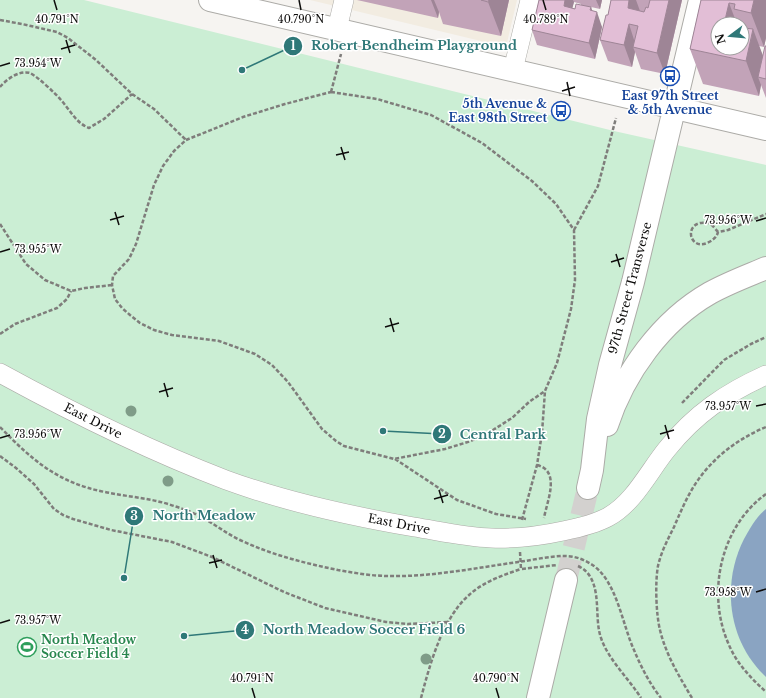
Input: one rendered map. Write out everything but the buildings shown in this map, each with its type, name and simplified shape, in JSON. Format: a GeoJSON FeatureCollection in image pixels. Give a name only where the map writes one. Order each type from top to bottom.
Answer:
{"type":"FeatureCollection","features":[{"type":"Feature","properties":{"kind":"main road"},"geometry":{"type":"LineString","coordinates":[[210,0],[766,128]]}},
{"type":"Feature","properties":{"kind":"main road","name":"97th Street Transverse"},"geometry":{"type":"LineString","coordinates":[[700,0],[633,282],[608,373],[598,419],[590,479],[608,420],[624,386],[642,356],[684,311],[724,286],[766,268]]}},
{"type":"Feature","properties":{"kind":"main road"},"geometry":{"type":"LineString","coordinates":[[538,698],[567,570]]}},
{"type":"Feature","properties":{"kind":"street"},"geometry":{"type":"LineString","coordinates":[[337,29],[344,0]]}},
{"type":"Feature","properties":{"kind":"street"},"geometry":{"type":"LineString","coordinates":[[513,70],[530,0]]}},
{"type":"Feature","properties":{"kind":"street","name":"East Drive"},"geometry":{"type":"LineString","coordinates":[[0,373],[132,440],[227,480],[303,503],[346,514],[457,535],[492,538],[548,534],[585,525],[610,516],[627,502],[666,450],[693,420],[721,398],[766,375]]}},
{"type":"Feature","properties":{"kind":"path"},"geometry":{"type":"LineString","coordinates":[[0,20],[57,32],[68,38],[96,60],[132,94],[154,109],[186,140]]}},
{"type":"Feature","properties":{"kind":"path"},"geometry":{"type":"LineString","coordinates":[[331,92],[341,54]]}},
{"type":"Feature","properties":{"kind":"path"},"geometry":{"type":"LineString","coordinates":[[0,87],[13,76],[22,73],[30,74],[48,87],[82,125],[89,128],[104,119],[132,94]]}},
{"type":"Feature","properties":{"kind":"path"},"geometry":{"type":"LineString","coordinates":[[523,519],[496,514],[457,500],[394,458],[351,448],[336,441],[322,429],[280,372],[272,365],[255,354],[220,341],[163,333],[140,323],[122,308],[115,299],[112,285],[113,276],[128,259],[136,244],[154,185],[163,166],[174,151],[186,140],[264,110],[331,92],[377,99],[431,115],[482,143],[532,181],[556,204],[574,230]]}},
{"type":"Feature","properties":{"kind":"path"},"geometry":{"type":"LineString","coordinates":[[522,524],[537,465],[542,433],[545,391],[558,363],[571,309],[575,280],[574,230],[598,186],[616,118]]}},
{"type":"Feature","properties":{"kind":"path"},"geometry":{"type":"LineString","coordinates":[[718,232],[728,230],[766,214]]}},
{"type":"Feature","properties":{"kind":"path"},"geometry":{"type":"LineString","coordinates":[[705,222],[709,223],[718,232],[718,235],[713,239],[700,245],[693,241],[691,232],[695,225],[705,222]]}},
{"type":"Feature","properties":{"kind":"path"},"geometry":{"type":"LineString","coordinates":[[0,224],[26,264],[45,280],[71,291],[112,285]]}},
{"type":"Feature","properties":{"kind":"path"},"geometry":{"type":"LineString","coordinates":[[0,334],[15,324],[57,308],[67,299],[71,291]]}},
{"type":"Feature","properties":{"kind":"path"},"geometry":{"type":"LineString","coordinates":[[682,403],[724,360],[766,337]]}},
{"type":"Feature","properties":{"kind":"path"},"geometry":{"type":"LineString","coordinates":[[394,458],[445,449],[471,441],[512,418],[529,402],[545,391]]}},
{"type":"Feature","properties":{"kind":"path"},"geometry":{"type":"LineString","coordinates":[[0,427],[51,472],[72,482],[106,492],[133,496],[173,505],[203,518],[238,539],[270,553],[295,561],[360,573],[387,576],[412,576],[521,561],[569,556],[579,558],[596,568],[607,581],[619,608],[634,650],[661,698]]}},
{"type":"Feature","properties":{"kind":"path"},"geometry":{"type":"LineString","coordinates":[[692,698],[677,674],[666,652],[660,628],[657,599],[658,566],[667,540],[698,481],[723,453],[734,444],[766,427]]}},
{"type":"Feature","properties":{"kind":"path"},"geometry":{"type":"LineString","coordinates":[[0,456],[34,484],[54,509],[73,519],[111,530],[172,542],[212,557],[284,592],[325,608],[386,622],[408,624],[448,622]]}},
{"type":"Feature","properties":{"kind":"path"},"geometry":{"type":"LineString","coordinates":[[537,465],[546,469],[551,480],[544,520]]}},
{"type":"Feature","properties":{"kind":"path"},"geometry":{"type":"LineString","coordinates":[[766,494],[747,511],[732,534],[720,566],[718,580],[719,611],[723,632],[728,645],[741,667],[766,692]]}},
{"type":"Feature","properties":{"kind":"path"},"geometry":{"type":"LineString","coordinates":[[520,550],[521,569]]}},
{"type":"Feature","properties":{"kind":"path"},"geometry":{"type":"LineString","coordinates":[[421,698],[432,661],[448,622],[460,603],[480,586],[521,569],[543,566],[585,571],[595,589],[599,630],[605,647],[641,698]]}},
{"type":"Feature","properties":{"kind":"shaded area"},"geometry":{"type":"Polygon","coordinates":[[[310,0],[517,0],[506,47],[310,0]]]}},
{"type":"Feature","properties":{"kind":"green space"},"geometry":{"type":"Polygon","coordinates":[[[0,0],[84,0],[614,131],[766,165],[766,698],[0,698],[0,0]]]}},
{"type":"Feature","properties":{"kind":"water"},"geometry":{"type":"Polygon","coordinates":[[[766,509],[766,677],[753,663],[743,647],[736,630],[732,612],[731,593],[732,575],[737,556],[744,539],[756,519],[766,509]]]}},
{"type":"Feature","properties":{"kind":"tunnel"},"geometry":{"type":"LineString","coordinates":[[566,580],[588,488]]}},
{"type":"Feature","properties":{"kind":"place","name":"Robert Bendheim Playground"},"geometry":{"type":"Point","coordinates":[242,70]}},
{"type":"Feature","properties":{"kind":"place","name":"East 97th Street & 5th Avenue"},"geometry":{"type":"Point","coordinates":[670,76]}},
{"type":"Feature","properties":{"kind":"place","name":"5th Avenue & East 98th Street"},"geometry":{"type":"Point","coordinates":[561,111]}},
{"type":"Feature","properties":{"kind":"place","name":"Central Park"},"geometry":{"type":"Point","coordinates":[383,431]}},
{"type":"Feature","properties":{"kind":"place","name":"North Meadow"},"geometry":{"type":"Point","coordinates":[124,578]}},
{"type":"Feature","properties":{"kind":"place","name":"North Meadow Soccer Field 6"},"geometry":{"type":"Point","coordinates":[184,636]}},
{"type":"Feature","properties":{"kind":"place","name":"North Meadow Soccer Field 4"},"geometry":{"type":"Point","coordinates":[27,647]}}]}
